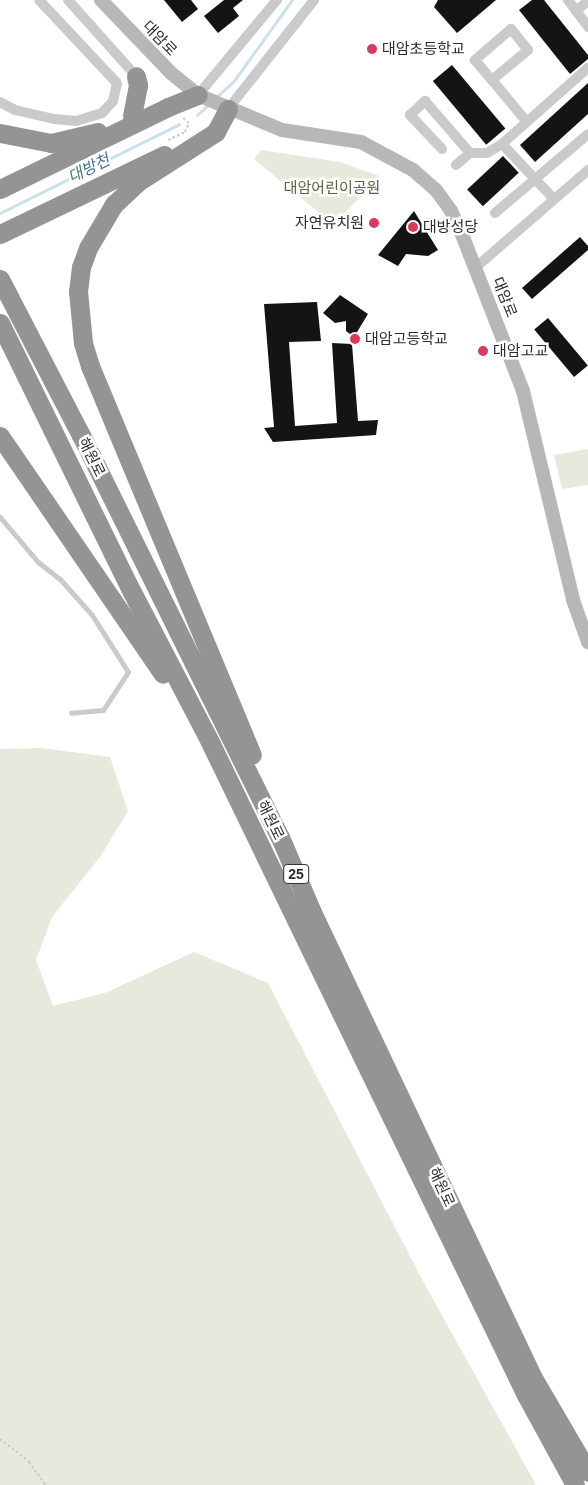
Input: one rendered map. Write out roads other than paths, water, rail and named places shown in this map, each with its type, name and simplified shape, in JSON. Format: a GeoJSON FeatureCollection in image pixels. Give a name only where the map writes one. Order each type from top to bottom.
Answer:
{"type":"FeatureCollection","features":[{"type":"Feature","properties":{"kind":"highway"},"geometry":{"type":"LineString","coordinates":[[132,116],[138,85],[136,76]]}},
{"type":"Feature","properties":{"kind":"highway"},"geometry":{"type":"LineString","coordinates":[[0,133],[51,143],[103,130],[177,94],[198,95]]}},
{"type":"Feature","properties":{"kind":"highway"},"geometry":{"type":"LineString","coordinates":[[0,189],[198,95]]}},
{"type":"Feature","properties":{"kind":"highway"},"geometry":{"type":"LineString","coordinates":[[0,234],[160,156],[189,139],[216,132],[228,109]]}},
{"type":"Feature","properties":{"kind":"highway"},"geometry":{"type":"LineString","coordinates":[[189,139],[114,204],[88,248],[81,267],[78,291],[79,316],[83,343],[105,406],[250,749],[280,837]]}},
{"type":"Feature","properties":{"kind":"highway","name":"해원로"},"geometry":{"type":"LineString","coordinates":[[0,278],[81,435],[280,837],[312,912],[532,1376],[588,1472]]}},
{"type":"Feature","properties":{"kind":"highway","name":"해원로"},"geometry":{"type":"LineString","coordinates":[[0,323],[132,592],[210,742],[526,1396],[575,1485]]}},
{"type":"Feature","properties":{"kind":"highway"},"geometry":{"type":"LineString","coordinates":[[0,436],[210,742]]}},
{"type":"Feature","properties":{"kind":"street"},"geometry":{"type":"LineString","coordinates":[[0,102],[15,110],[54,120],[76,121],[102,113],[113,100],[116,82],[39,0]]}},
{"type":"Feature","properties":{"kind":"street"},"geometry":{"type":"LineString","coordinates":[[68,0],[136,76]]}},
{"type":"Feature","properties":{"kind":"street","name":"대암로"},"geometry":{"type":"LineString","coordinates":[[101,0],[171,73],[198,95],[282,130],[361,142],[413,170],[436,190],[451,211],[523,392],[573,600],[588,642]]}},
{"type":"Feature","properties":{"kind":"street"},"geometry":{"type":"LineString","coordinates":[[198,95],[277,0]]}},
{"type":"Feature","properties":{"kind":"street"},"geometry":{"type":"LineString","coordinates":[[228,109],[314,0]]}},
{"type":"Feature","properties":{"kind":"street"},"geometry":{"type":"LineString","coordinates":[[568,0],[588,27]]}},
{"type":"Feature","properties":{"kind":"street"},"geometry":{"type":"LineString","coordinates":[[576,11],[588,1]]}},
{"type":"Feature","properties":{"kind":"street"},"geometry":{"type":"LineString","coordinates":[[492,80],[528,50],[511,29],[475,60],[526,121]]}},
{"type":"Feature","properties":{"kind":"street"},"geometry":{"type":"LineString","coordinates":[[456,166],[470,154],[487,153],[502,144],[526,121],[588,69]]}},
{"type":"Feature","properties":{"kind":"street"},"geometry":{"type":"LineString","coordinates":[[442,149],[410,115],[425,101],[470,154]]}},
{"type":"Feature","properties":{"kind":"street"},"geometry":{"type":"LineString","coordinates":[[495,213],[588,134]]}},
{"type":"Feature","properties":{"kind":"street"},"geometry":{"type":"LineString","coordinates":[[502,144],[554,199]]}},
{"type":"Feature","properties":{"kind":"street"},"geometry":{"type":"LineString","coordinates":[[475,268],[588,170]]}},
{"type":"Feature","properties":{"kind":"lane"},"geometry":{"type":"LineString","coordinates":[[0,517],[38,562],[60,579],[92,615],[128,672],[103,710],[71,713]]}},
{"type":"Feature","properties":{"kind":"waterway","name":"대방천"},"geometry":{"type":"LineString","coordinates":[[215,98],[233,82],[292,0]]}},
{"type":"Feature","properties":{"kind":"waterway","name":"대방천"},"geometry":{"type":"LineString","coordinates":[[197,115],[209,104]]}},
{"type":"Feature","properties":{"kind":"waterway","name":"대방천"},"geometry":{"type":"LineString","coordinates":[[0,213],[179,124]]}},
{"type":"Feature","properties":{"kind":"place","name":"대암초등학교"},"geometry":{"type":"Point","coordinates":[372,49]}},
{"type":"Feature","properties":{"kind":"place","name":"자연유치원"},"geometry":{"type":"Point","coordinates":[374,223]}},
{"type":"Feature","properties":{"kind":"place","name":"대방성당"},"geometry":{"type":"Point","coordinates":[413,227]}},
{"type":"Feature","properties":{"kind":"place","name":"대암고등학교"},"geometry":{"type":"Point","coordinates":[355,339]}},
{"type":"Feature","properties":{"kind":"place","name":"대암고교"},"geometry":{"type":"Point","coordinates":[483,351]}},
{"type":"Feature","properties":{"kind":"park label","name":"대암어린이공원"},"geometry":{"type":"Point","coordinates":[332,188]}}]}
